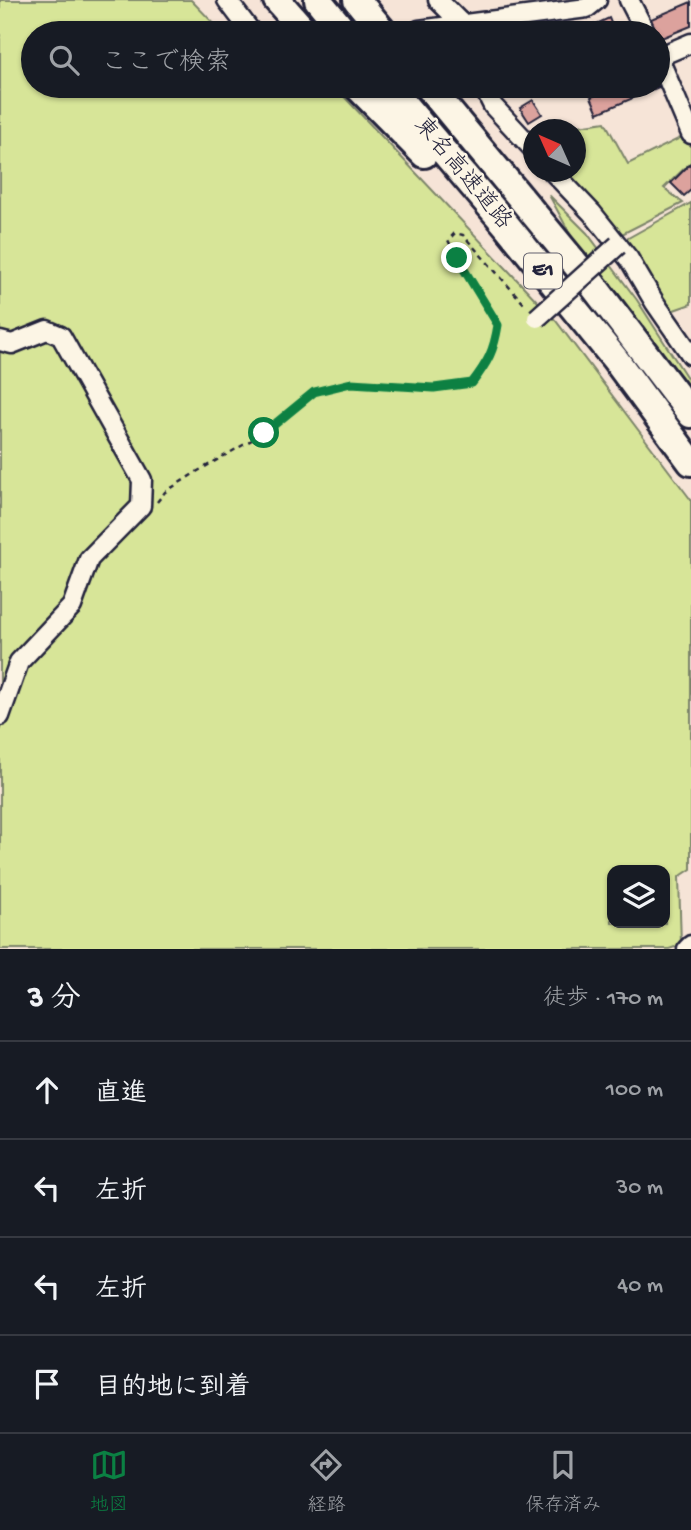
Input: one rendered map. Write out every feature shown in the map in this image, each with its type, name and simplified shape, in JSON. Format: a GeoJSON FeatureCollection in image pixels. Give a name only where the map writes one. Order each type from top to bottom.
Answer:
{"type":"FeatureCollection","features":[{"type":"Feature","properties":{"kind":"highway"},"geometry":{"type":"LineString","coordinates":[[276,0],[295,21]]}},
{"type":"Feature","properties":{"kind":"highway"},"geometry":{"type":"LineString","coordinates":[[318,0],[335,21]]}},
{"type":"Feature","properties":{"kind":"highway"},"geometry":{"type":"LineString","coordinates":[[356,0],[375,21]]}},
{"type":"Feature","properties":{"kind":"highway"},"geometry":{"type":"LineString","coordinates":[[366,0],[379,21]]}},
{"type":"Feature","properties":{"kind":"highway"},"geometry":{"type":"LineString","coordinates":[[369,98],[556,287]]}},
{"type":"Feature","properties":{"kind":"highway","name":"東名高速道路"},"geometry":{"type":"LineString","coordinates":[[398,98],[615,359],[691,462]]}},
{"type":"Feature","properties":{"kind":"highway","name":"東名高速道路"},"geometry":{"type":"LineString","coordinates":[[438,98],[592,284],[691,414]]}},
{"type":"Feature","properties":{"kind":"street"},"geometry":{"type":"LineString","coordinates":[[227,0],[243,21]]}},
{"type":"Feature","properties":{"kind":"street"},"geometry":{"type":"LineString","coordinates":[[438,0],[457,21]]}},
{"type":"Feature","properties":{"kind":"street"},"geometry":{"type":"LineString","coordinates":[[511,21],[587,8],[597,0]]}},
{"type":"Feature","properties":{"kind":"street"},"geometry":{"type":"LineString","coordinates":[[629,0],[640,21]]}},
{"type":"Feature","properties":{"kind":"street"},"geometry":{"type":"LineString","coordinates":[[670,51],[691,43]]}},
{"type":"Feature","properties":{"kind":"street"},"geometry":{"type":"LineString","coordinates":[[670,80],[686,111],[691,134]]}},
{"type":"Feature","properties":{"kind":"street"},"geometry":{"type":"LineString","coordinates":[[489,98],[493,106],[523,138]]}},
{"type":"Feature","properties":{"kind":"street"},"geometry":{"type":"LineString","coordinates":[[562,182],[618,245],[691,355]]}},
{"type":"Feature","properties":{"kind":"street"},"geometry":{"type":"LineString","coordinates":[[537,318],[618,245]]}},
{"type":"Feature","properties":{"kind":"street"},"geometry":{"type":"LineString","coordinates":[[0,341],[12,344],[47,330],[61,336],[142,480],[141,506],[89,559],[72,606],[19,662],[0,716]]}},
{"type":"Feature","properties":{"kind":"street"},"geometry":{"type":"LineString","coordinates":[[687,949],[691,945]]}},
{"type":"Feature","properties":{"kind":"path"},"geometry":{"type":"LineString","coordinates":[[141,506],[155,504],[165,492],[264,433],[314,392],[351,383],[434,388],[472,383],[488,363],[495,345],[498,325],[448,240],[455,233],[463,235],[537,318]]}},
{"type":"Feature","properties":{"kind":"green space"},"geometry":{"type":"Polygon","coordinates":[[[0,0],[191,0],[211,21],[21,21],[21,98],[345,98],[556,321],[691,500],[691,869],[679,877],[681,945],[669,949],[0,949],[0,0]]]}},
{"type":"Feature","properties":{"kind":"green space"},"geometry":{"type":"Polygon","coordinates":[[[605,122],[628,164],[688,134],[691,141],[691,162],[664,188],[683,203],[620,235],[572,182],[586,182],[586,125],[605,122]]]}},
{"type":"Feature","properties":{"kind":"green space"},"geometry":{"type":"Polygon","coordinates":[[[549,195],[587,233],[637,300],[691,384],[691,398],[575,243],[549,195]]]}},
{"type":"Feature","properties":{"kind":"green space"},"geometry":{"type":"Polygon","coordinates":[[[691,203],[691,304],[671,311],[621,242],[691,203]]]}},
{"type":"Feature","properties":{"kind":"building"},"geometry":{"type":"Polygon","coordinates":[[[691,2],[691,26],[670,35],[670,21],[651,19],[691,2]]]}},
{"type":"Feature","properties":{"kind":"building"},"geometry":{"type":"Polygon","coordinates":[[[591,98],[633,98],[598,113],[591,98]]]}},
{"type":"Feature","properties":{"kind":"building"},"geometry":{"type":"Polygon","coordinates":[[[533,100],[542,114],[534,119],[527,119],[520,108],[533,100]]]}},
{"type":"Feature","properties":{"kind":"building"},"geometry":{"type":"Polygon","coordinates":[[[691,163],[691,190],[684,196],[671,183],[691,163]]]}},
{"type":"Feature","properties":{"kind":"route"},"geometry":{"type":"LineString","coordinates":[[264,433],[314,392],[351,383],[434,388],[472,383],[488,363],[495,345],[498,325],[457,258]]}}]}
